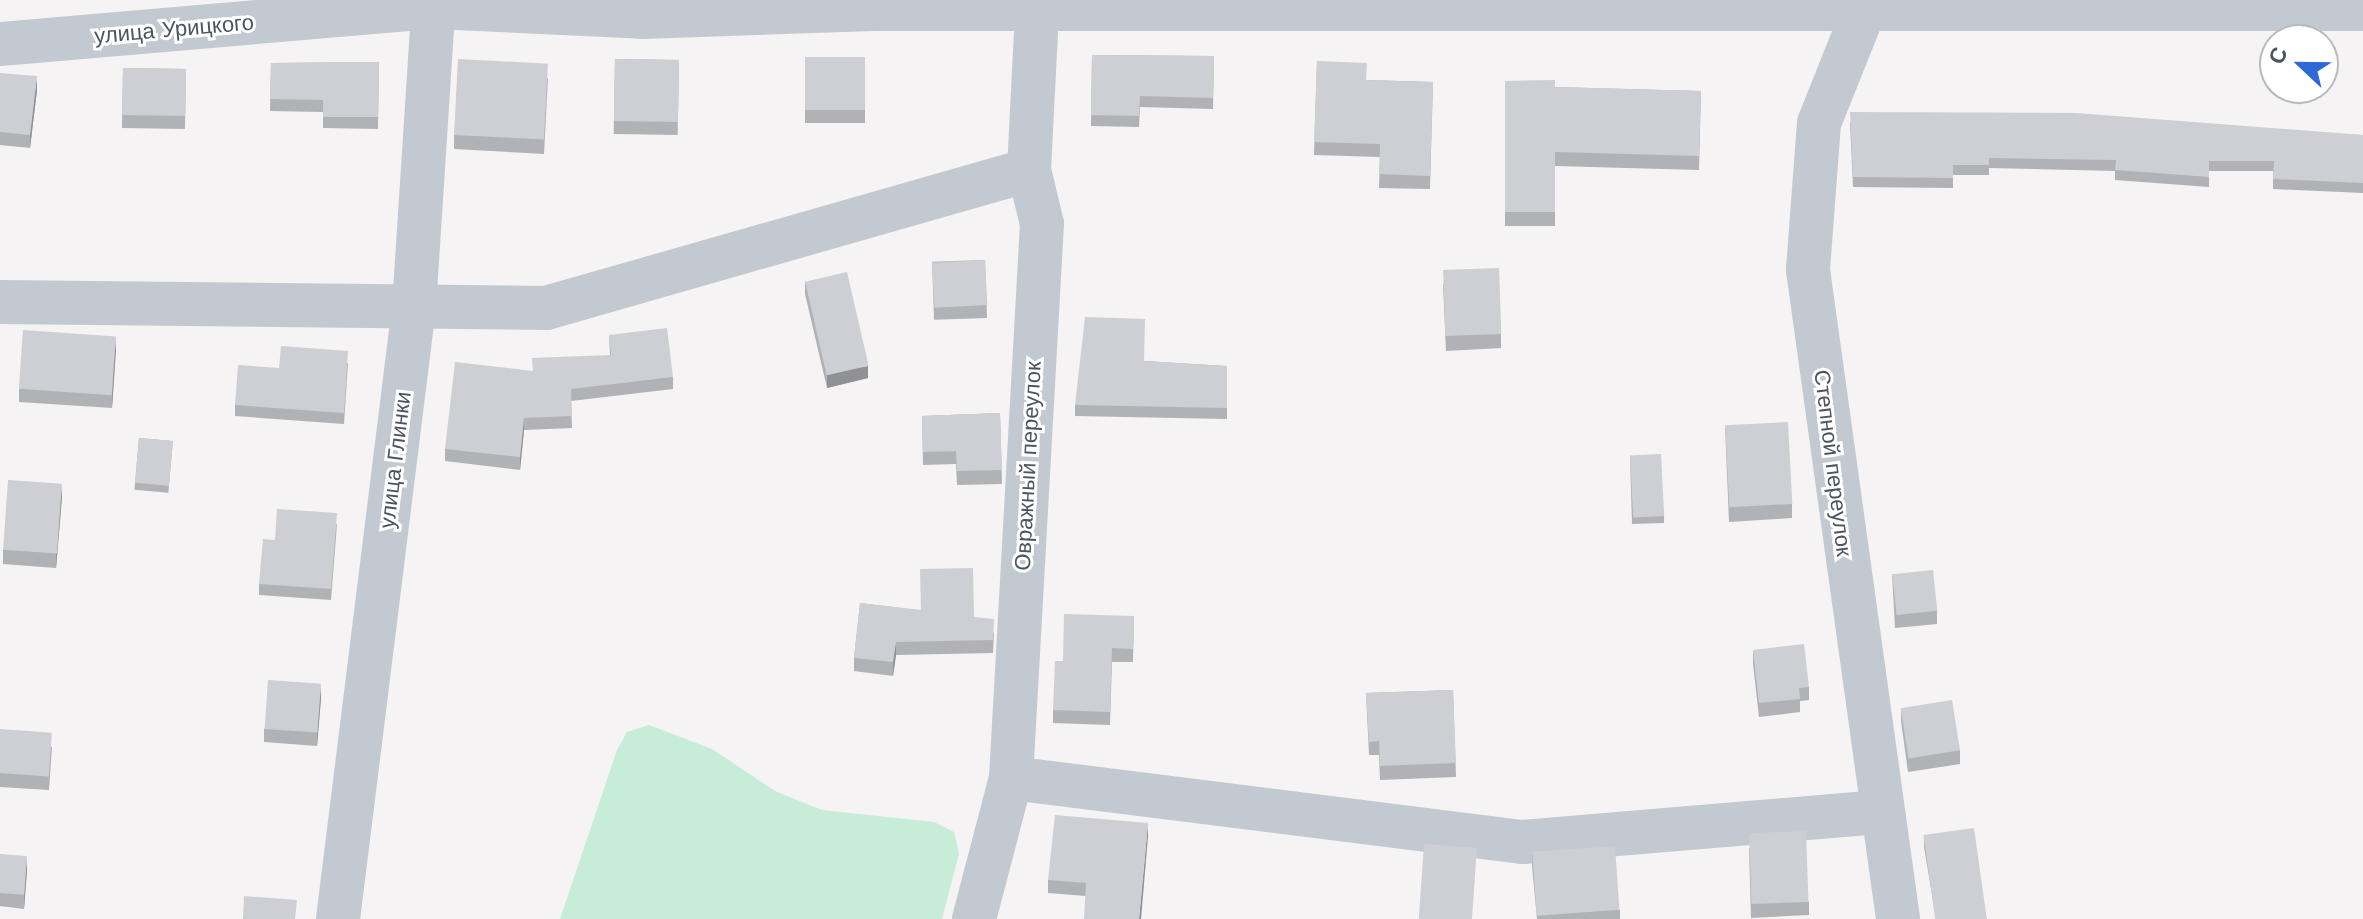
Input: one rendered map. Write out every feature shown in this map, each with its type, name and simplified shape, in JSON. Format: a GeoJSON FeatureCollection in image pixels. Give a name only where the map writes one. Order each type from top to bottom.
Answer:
{"type":"FeatureCollection","features":[{"type":"Feature","properties":{"kind":"street","name":"улица Урицкого"},"geometry":{"type":"LineString","coordinates":[[0,44],[434,3],[643,17],[866,5],[1037,11],[1863,13],[2363,9]]}},
{"type":"Feature","properties":{"kind":"street","name":"улица Глинки"},"geometry":{"type":"LineString","coordinates":[[338,919],[414,307],[434,3]]}},
{"type":"Feature","properties":{"kind":"street","name":"Овражный переулок"},"geometry":{"type":"LineString","coordinates":[[974,919],[1011,778],[1042,224],[1029,170],[1037,11]]}},
{"type":"Feature","properties":{"kind":"street","name":"Степной переулок"},"geometry":{"type":"LineString","coordinates":[[1863,13],[1819,123],[1808,270],[1880,812],[1898,919]]}},
{"type":"Feature","properties":{"kind":"street"},"geometry":{"type":"LineString","coordinates":[[0,302],[546,308],[1029,170]]}},
{"type":"Feature","properties":{"kind":"street"},"geometry":{"type":"LineString","coordinates":[[1011,778],[1522,842],[1880,812]]}},
{"type":"Feature","properties":{"kind":"green space"},"geometry":{"type":"Polygon","coordinates":[[[649,725],[712,749],[775,791],[822,810],[934,822],[954,832],[959,854],[942,919],[560,919],[617,750],[627,732],[649,725]]]}},
{"type":"Feature","properties":{"kind":"building"},"geometry":{"type":"Polygon","coordinates":[[[1092,55],[1214,56],[1213,98],[1140,96],[1139,116],[1091,115],[1092,55]]]}},
{"type":"Feature","properties":{"kind":"building"},"geometry":{"type":"Polygon","coordinates":[[[805,57],[865,57],[865,110],[805,110],[805,57]]]}},
{"type":"Feature","properties":{"kind":"building"},"geometry":{"type":"Polygon","coordinates":[[[458,59],[548,64],[544,140],[454,135],[458,59]]]}},
{"type":"Feature","properties":{"kind":"building"},"geometry":{"type":"Polygon","coordinates":[[[615,59],[679,60],[678,122],[614,121],[615,59]]]}},
{"type":"Feature","properties":{"kind":"building"},"geometry":{"type":"Polygon","coordinates":[[[1317,61],[1367,63],[1366,80],[1433,82],[1430,176],[1379,174],[1380,144],[1314,142],[1317,61]]]}},
{"type":"Feature","properties":{"kind":"building"},"geometry":{"type":"Polygon","coordinates":[[[379,62],[378,117],[323,117],[323,100],[270,99],[271,63],[379,62]]]}},
{"type":"Feature","properties":{"kind":"building"},"geometry":{"type":"Polygon","coordinates":[[[123,68],[186,69],[185,116],[122,115],[123,68]]]}},
{"type":"Feature","properties":{"kind":"building"},"geometry":{"type":"Polygon","coordinates":[[[0,73],[37,76],[30,135],[0,132],[0,73]]]}},
{"type":"Feature","properties":{"kind":"building"},"geometry":{"type":"Polygon","coordinates":[[[1555,80],[1555,87],[1701,91],[1699,156],[1555,152],[1555,212],[1505,212],[1505,81],[1555,80]]]}},
{"type":"Feature","properties":{"kind":"building"},"geometry":{"type":"Polygon","coordinates":[[[1850,112],[2076,113],[2363,135],[2363,183],[2273,179],[2274,161],[2209,161],[2209,177],[2115,170],[2116,160],[1989,158],[1989,165],[1953,165],[1953,178],[1853,177],[1850,112]]]}},
{"type":"Feature","properties":{"kind":"building"},"geometry":{"type":"Polygon","coordinates":[[[985,260],[987,305],[934,308],[932,263],[985,260]]]}},
{"type":"Feature","properties":{"kind":"building"},"geometry":{"type":"Polygon","coordinates":[[[1499,268],[1501,334],[1445,336],[1443,270],[1499,268]]]}},
{"type":"Feature","properties":{"kind":"building"},"geometry":{"type":"Polygon","coordinates":[[[847,272],[869,366],[827,375],[805,282],[847,272]]]}},
{"type":"Feature","properties":{"kind":"building"},"geometry":{"type":"Polygon","coordinates":[[[1085,317],[1145,319],[1144,361],[1227,366],[1227,408],[1075,405],[1085,317]]]}},
{"type":"Feature","properties":{"kind":"building"},"geometry":{"type":"Polygon","coordinates":[[[667,328],[673,377],[571,389],[572,416],[524,418],[520,457],[445,449],[455,362],[533,371],[532,358],[611,355],[609,335],[667,328]]]}},
{"type":"Feature","properties":{"kind":"building"},"geometry":{"type":"Polygon","coordinates":[[[23,330],[116,336],[112,395],[19,389],[23,330]]]}},
{"type":"Feature","properties":{"kind":"building"},"geometry":{"type":"Polygon","coordinates":[[[281,346],[348,351],[344,413],[235,405],[238,365],[279,368],[281,346]]]}},
{"type":"Feature","properties":{"kind":"building"},"geometry":{"type":"Polygon","coordinates":[[[1000,413],[1002,470],[957,471],[956,451],[923,452],[922,416],[1000,413]]]}},
{"type":"Feature","properties":{"kind":"building"},"geometry":{"type":"Polygon","coordinates":[[[1788,422],[1792,504],[1729,507],[1725,425],[1788,422]]]}},
{"type":"Feature","properties":{"kind":"building"},"geometry":{"type":"Polygon","coordinates":[[[139,438],[173,441],[169,486],[135,483],[139,438]]]}},
{"type":"Feature","properties":{"kind":"building"},"geometry":{"type":"Polygon","coordinates":[[[1661,454],[1664,516],[1633,518],[1630,456],[1661,454]]]}},
{"type":"Feature","properties":{"kind":"building"},"geometry":{"type":"Polygon","coordinates":[[[8,480],[62,484],[57,554],[3,550],[8,480]]]}},
{"type":"Feature","properties":{"kind":"building"},"geometry":{"type":"Polygon","coordinates":[[[277,509],[337,513],[331,589],[259,584],[263,539],[275,540],[277,509]]]}},
{"type":"Feature","properties":{"kind":"building"},"geometry":{"type":"Polygon","coordinates":[[[973,568],[974,617],[994,619],[993,640],[896,642],[893,662],[854,658],[860,603],[921,610],[920,569],[973,568]]]}},
{"type":"Feature","properties":{"kind":"building"},"geometry":{"type":"Polygon","coordinates":[[[1933,570],[1937,611],[1897,615],[1892,574],[1933,570]]]}},
{"type":"Feature","properties":{"kind":"building"},"geometry":{"type":"Polygon","coordinates":[[[1064,614],[1134,616],[1133,649],[1112,648],[1110,712],[1053,710],[1055,661],[1063,661],[1064,614]]]}},
{"type":"Feature","properties":{"kind":"building"},"geometry":{"type":"Polygon","coordinates":[[[1804,644],[1809,687],[1799,688],[1800,699],[1759,703],[1753,650],[1804,644]]]}},
{"type":"Feature","properties":{"kind":"building"},"geometry":{"type":"Polygon","coordinates":[[[268,680],[321,684],[317,733],[265,729],[268,680]]]}},
{"type":"Feature","properties":{"kind":"building"},"geometry":{"type":"Polygon","coordinates":[[[1453,690],[1456,763],[1380,766],[1379,741],[1369,742],[1366,693],[1453,690]]]}},
{"type":"Feature","properties":{"kind":"building"},"geometry":{"type":"Polygon","coordinates":[[[1952,700],[1960,750],[1909,759],[1901,708],[1952,700]]]}},
{"type":"Feature","properties":{"kind":"building"},"geometry":{"type":"Polygon","coordinates":[[[0,729],[52,733],[49,777],[0,773],[0,729]]]}},
{"type":"Feature","properties":{"kind":"building"},"geometry":{"type":"Polygon","coordinates":[[[1055,815],[1148,823],[1139,919],[1084,919],[1086,883],[1048,880],[1055,815]]]}},
{"type":"Feature","properties":{"kind":"building"},"geometry":{"type":"Polygon","coordinates":[[[1974,828],[1987,919],[1935,919],[1923,835],[1974,828]]]}},
{"type":"Feature","properties":{"kind":"building"},"geometry":{"type":"Polygon","coordinates":[[[1806,831],[1808,902],[1752,904],[1749,833],[1806,831]]]}},
{"type":"Feature","properties":{"kind":"building"},"geometry":{"type":"Polygon","coordinates":[[[1424,844],[1477,848],[1472,919],[1419,919],[1424,844]]]}},
{"type":"Feature","properties":{"kind":"building"},"geometry":{"type":"Polygon","coordinates":[[[1615,846],[1619,910],[1537,916],[1532,852],[1615,846]]]}},
{"type":"Feature","properties":{"kind":"building"},"geometry":{"type":"Polygon","coordinates":[[[0,854],[27,856],[24,895],[0,893],[0,854]]]}},
{"type":"Feature","properties":{"kind":"building"},"geometry":{"type":"Polygon","coordinates":[[[244,896],[297,900],[295,919],[243,919],[244,896]]]}}]}
